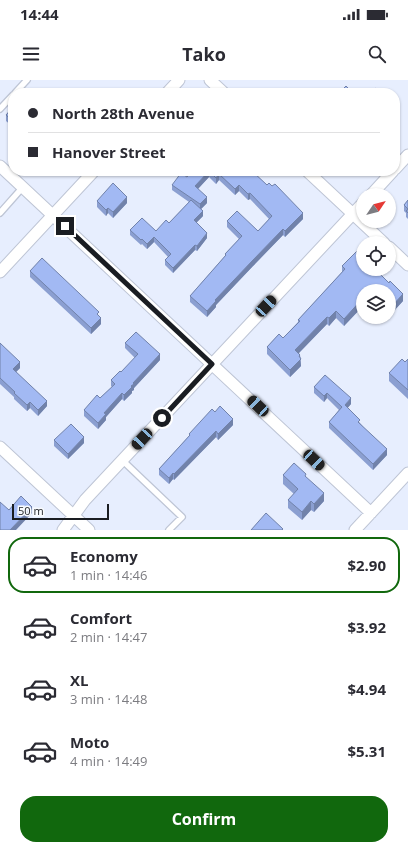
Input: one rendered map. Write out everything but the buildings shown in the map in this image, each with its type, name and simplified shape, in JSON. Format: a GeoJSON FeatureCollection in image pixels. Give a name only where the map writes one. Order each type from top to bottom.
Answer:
{"type":"FeatureCollection","features":[{"type":"Feature","properties":{"kind":"street"},"geometry":{"type":"LineString","coordinates":[[172,88],[179,80]]}},
{"type":"Feature","properties":{"kind":"street"},"geometry":{"type":"LineString","coordinates":[[210,80],[219,88]]}},
{"type":"Feature","properties":{"kind":"street"},"geometry":{"type":"LineString","coordinates":[[400,164],[408,155]]}},
{"type":"Feature","properties":{"kind":"street"},"geometry":{"type":"LineString","coordinates":[[0,166],[8,173]]}},
{"type":"Feature","properties":{"kind":"street"},"geometry":{"type":"LineString","coordinates":[[11,176],[371,513]]}},
{"type":"Feature","properties":{"kind":"street"},"geometry":{"type":"LineString","coordinates":[[0,272],[89,176]]}},
{"type":"Feature","properties":{"kind":"street"},"geometry":{"type":"LineString","coordinates":[[312,176],[377,236]]}},
{"type":"Feature","properties":{"kind":"street"},"geometry":{"type":"LineString","coordinates":[[377,188],[388,176]]}},
{"type":"Feature","properties":{"kind":"street"},"geometry":{"type":"LineString","coordinates":[[63,530],[85,500],[356,211]]}},
{"type":"Feature","properties":{"kind":"street"},"geometry":{"type":"LineString","coordinates":[[396,254],[408,265]]}},
{"type":"Feature","properties":{"kind":"street"},"geometry":{"type":"LineString","coordinates":[[0,447],[89,530]]}},
{"type":"Feature","properties":{"kind":"street"},"geometry":{"type":"LineString","coordinates":[[355,530],[408,473]]}},
{"type":"Feature","properties":{"kind":"lane"},"geometry":{"type":"LineString","coordinates":[[20,88],[27,80]]}},
{"type":"Feature","properties":{"kind":"lane"},"geometry":{"type":"LineString","coordinates":[[0,109],[8,100]]}},
{"type":"Feature","properties":{"kind":"lane"},"geometry":{"type":"LineString","coordinates":[[0,213],[23,187]]}},
{"type":"Feature","properties":{"kind":"lane"},"geometry":{"type":"LineString","coordinates":[[122,460],[182,517],[169,530]]}},
{"type":"Feature","properties":{"kind":"route"},"geometry":{"type":"LineString","coordinates":[[65,226],[212,364],[162,418]]}}]}
